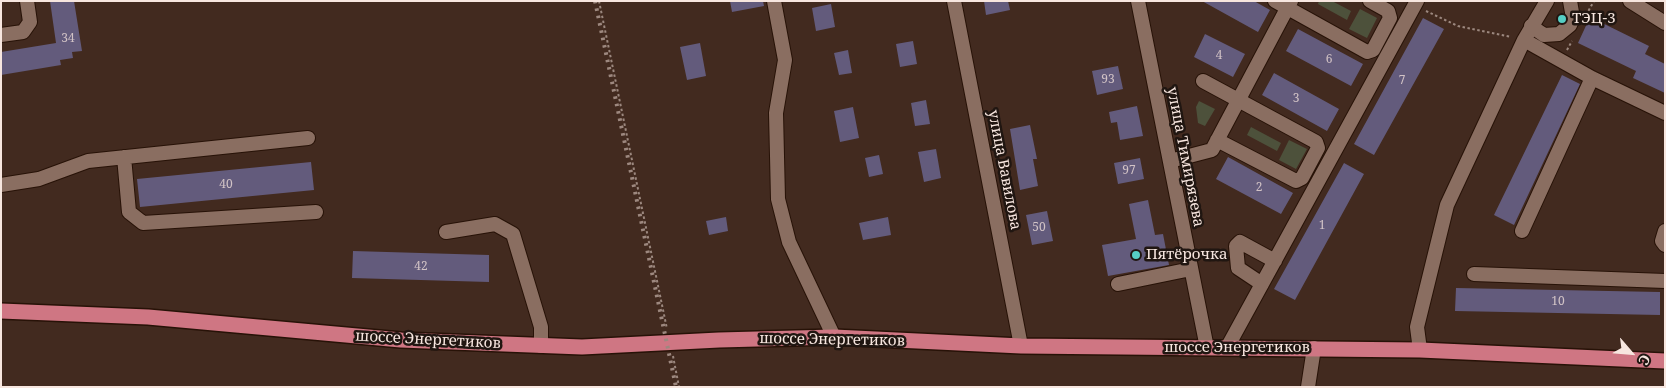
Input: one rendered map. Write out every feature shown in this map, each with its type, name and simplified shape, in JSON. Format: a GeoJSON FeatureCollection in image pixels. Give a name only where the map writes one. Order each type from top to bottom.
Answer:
{"type":"FeatureCollection","features":[{"type":"Feature","properties":{"kind":"main road","name":"шоссе Энергетиков"},"geometry":{"type":"LineString","coordinates":[[1,311],[148,317],[401,340],[541,346],[582,347],[834,337],[1021,346],[1207,348],[1228,346],[1420,350],[1665,361]]}},
{"type":"Feature","properties":{"kind":"street"},"geometry":{"type":"LineString","coordinates":[[1,35],[23,32],[30,22],[27,1]]}},
{"type":"Feature","properties":{"kind":"street"},"geometry":{"type":"LineString","coordinates":[[774,1],[785,60],[776,113],[778,199],[789,242],[834,337]]}},
{"type":"Feature","properties":{"kind":"street","name":"улица Вавилова"},"geometry":{"type":"LineString","coordinates":[[954,1],[1021,346]]}},
{"type":"Feature","properties":{"kind":"street","name":"улица Тимирязева"},"geometry":{"type":"LineString","coordinates":[[1138,1],[1207,348]]}},
{"type":"Feature","properties":{"kind":"street"},"geometry":{"type":"LineString","coordinates":[[1170,161],[1212,150],[1284,4],[1367,52],[1373,50],[1390,18],[1388,11],[1370,1]]}},
{"type":"Feature","properties":{"kind":"street"},"geometry":{"type":"LineString","coordinates":[[1420,350],[1417,327],[1448,204],[1524,40],[1547,1]]}},
{"type":"Feature","properties":{"kind":"street"},"geometry":{"type":"LineString","coordinates":[[1531,26],[1544,35],[1559,34],[1570,25],[1573,18],[1570,1]]}},
{"type":"Feature","properties":{"kind":"street"},"geometry":{"type":"LineString","coordinates":[[1630,1],[1665,23]]}},
{"type":"Feature","properties":{"kind":"street"},"geometry":{"type":"LineString","coordinates":[[1228,346],[1416,3]]}},
{"type":"Feature","properties":{"kind":"street"},"geometry":{"type":"LineString","coordinates":[[1524,40],[1592,78],[1665,113]]}},
{"type":"Feature","properties":{"kind":"street"},"geometry":{"type":"LineString","coordinates":[[1522,231],[1592,78]]}},
{"type":"Feature","properties":{"kind":"street"},"geometry":{"type":"LineString","coordinates":[[1203,81],[1316,142],[1318,148],[1302,178],[1296,181],[1217,140]]}},
{"type":"Feature","properties":{"kind":"street"},"geometry":{"type":"LineString","coordinates":[[1,185],[39,178],[88,161],[308,138]]}},
{"type":"Feature","properties":{"kind":"street"},"geometry":{"type":"LineString","coordinates":[[124,157],[129,212],[143,222],[316,212]]}},
{"type":"Feature","properties":{"kind":"street"},"geometry":{"type":"LineString","coordinates":[[446,232],[495,224],[513,234],[541,327],[541,346]]}},
{"type":"Feature","properties":{"kind":"street"},"geometry":{"type":"LineString","coordinates":[[1665,231],[1662,241],[1665,245]]}},
{"type":"Feature","properties":{"kind":"street"},"geometry":{"type":"LineString","coordinates":[[1262,284],[1238,268],[1236,246],[1240,242],[1275,260]]}},
{"type":"Feature","properties":{"kind":"street"},"geometry":{"type":"LineString","coordinates":[[1118,284],[1191,269]]}},
{"type":"Feature","properties":{"kind":"street"},"geometry":{"type":"LineString","coordinates":[[1474,274],[1665,280]]}},
{"type":"Feature","properties":{"kind":"street"},"geometry":{"type":"LineString","coordinates":[[1308,387],[1314,348]]}},
{"type":"Feature","properties":{"kind":"path"},"geometry":{"type":"LineString","coordinates":[[599,1],[679,387]]}},
{"type":"Feature","properties":{"kind":"path"},"geometry":{"type":"LineString","coordinates":[[1416,3],[1458,26],[1524,40]]}},
{"type":"Feature","properties":{"kind":"green space"},"geometry":{"type":"Polygon","coordinates":[[[1319,1],[1332,1],[1351,11],[1347,20],[1318,4],[1319,1]]]}},
{"type":"Feature","properties":{"kind":"green space"},"geometry":{"type":"Polygon","coordinates":[[[1360,9],[1377,18],[1367,38],[1349,29],[1360,9]]]}},
{"type":"Feature","properties":{"kind":"green space"},"geometry":{"type":"Polygon","coordinates":[[[1199,101],[1215,109],[1205,126],[1198,123],[1196,107],[1199,101]]]}},
{"type":"Feature","properties":{"kind":"green space"},"geometry":{"type":"Polygon","coordinates":[[[1251,127],[1281,143],[1277,151],[1247,135],[1251,127]]]}},
{"type":"Feature","properties":{"kind":"green space"},"geometry":{"type":"Polygon","coordinates":[[[1289,140],[1307,149],[1296,169],[1279,160],[1289,140]]]}},
{"type":"Feature","properties":{"kind":"building"},"geometry":{"type":"Polygon","coordinates":[[[50,1],[74,1],[82,51],[72,52],[73,58],[60,60],[61,65],[1,75],[1,52],[56,43],[50,1]]]}},
{"type":"Feature","properties":{"kind":"building"},"geometry":{"type":"Polygon","coordinates":[[[730,1],[763,1],[764,6],[732,12],[730,1]]]}},
{"type":"Feature","properties":{"kind":"building"},"geometry":{"type":"Polygon","coordinates":[[[984,1],[1008,1],[1010,10],[986,15],[984,1]]]}},
{"type":"Feature","properties":{"kind":"building"},"geometry":{"type":"Polygon","coordinates":[[[1202,1],[1254,1],[1270,10],[1258,32],[1202,1]]]}},
{"type":"Feature","properties":{"kind":"building"},"geometry":{"type":"Polygon","coordinates":[[[831,4],[835,27],[816,31],[812,8],[831,4]]]}},
{"type":"Feature","properties":{"kind":"building"},"geometry":{"type":"Polygon","coordinates":[[[1590,17],[1649,46],[1645,54],[1665,64],[1665,93],[1633,78],[1636,71],[1578,43],[1590,17]]]}},
{"type":"Feature","properties":{"kind":"building"},"geometry":{"type":"Polygon","coordinates":[[[1423,18],[1444,29],[1374,155],[1354,144],[1423,18]]]}},
{"type":"Feature","properties":{"kind":"building"},"geometry":{"type":"Polygon","coordinates":[[[1298,29],[1363,64],[1351,86],[1286,51],[1298,29]]]}},
{"type":"Feature","properties":{"kind":"building"},"geometry":{"type":"Polygon","coordinates":[[[1205,34],[1245,54],[1233,77],[1194,57],[1205,34]]]}},
{"type":"Feature","properties":{"kind":"building"},"geometry":{"type":"Polygon","coordinates":[[[913,41],[917,64],[900,67],[896,44],[913,41]]]}},
{"type":"Feature","properties":{"kind":"building"},"geometry":{"type":"Polygon","coordinates":[[[700,43],[706,76],[687,80],[680,47],[700,43]]]}},
{"type":"Feature","properties":{"kind":"building"},"geometry":{"type":"Polygon","coordinates":[[[848,50],[852,73],[839,75],[834,53],[848,50]]]}},
{"type":"Feature","properties":{"kind":"building"},"geometry":{"type":"Polygon","coordinates":[[[1118,66],[1123,89],[1097,95],[1092,71],[1118,66]]]}},
{"type":"Feature","properties":{"kind":"building"},"geometry":{"type":"Polygon","coordinates":[[[1274,73],[1339,109],[1327,131],[1262,95],[1274,73]]]}},
{"type":"Feature","properties":{"kind":"building"},"geometry":{"type":"Polygon","coordinates":[[[1562,75],[1580,84],[1514,225],[1494,215],[1562,75]]]}},
{"type":"Feature","properties":{"kind":"building"},"geometry":{"type":"Polygon","coordinates":[[[926,100],[930,124],[915,126],[911,103],[926,100]]]}},
{"type":"Feature","properties":{"kind":"building"},"geometry":{"type":"Polygon","coordinates":[[[1137,106],[1143,136],[1120,140],[1117,122],[1111,123],[1109,112],[1137,106]]]}},
{"type":"Feature","properties":{"kind":"building"},"geometry":{"type":"Polygon","coordinates":[[[853,107],[859,138],[840,142],[834,111],[853,107]]]}},
{"type":"Feature","properties":{"kind":"building"},"geometry":{"type":"Polygon","coordinates":[[[1030,125],[1037,159],[1033,159],[1038,186],[1020,190],[1010,129],[1030,125]]]}},
{"type":"Feature","properties":{"kind":"building"},"geometry":{"type":"Polygon","coordinates":[[[936,149],[941,178],[924,182],[918,152],[936,149]]]}},
{"type":"Feature","properties":{"kind":"building"},"geometry":{"type":"Polygon","coordinates":[[[879,155],[883,174],[869,177],[865,158],[879,155]]]}},
{"type":"Feature","properties":{"kind":"building"},"geometry":{"type":"Polygon","coordinates":[[[1228,157],[1293,193],[1281,214],[1216,179],[1228,157]]]}},
{"type":"Feature","properties":{"kind":"building"},"geometry":{"type":"Polygon","coordinates":[[[1140,158],[1144,179],[1118,184],[1114,163],[1140,158]]]}},
{"type":"Feature","properties":{"kind":"building"},"geometry":{"type":"Polygon","coordinates":[[[311,162],[314,190],[140,207],[137,179],[311,162]]]}},
{"type":"Feature","properties":{"kind":"building"},"geometry":{"type":"Polygon","coordinates":[[[1344,163],[1364,174],[1295,300],[1274,289],[1344,163]]]}},
{"type":"Feature","properties":{"kind":"building","name":"Пятёрочка"},"geometry":{"type":"Polygon","coordinates":[[[1148,200],[1155,235],[1163,234],[1169,265],[1108,276],[1102,245],[1136,239],[1129,204],[1148,200]]]}},
{"type":"Feature","properties":{"kind":"building"},"geometry":{"type":"Polygon","coordinates":[[[1047,211],[1053,241],[1032,245],[1026,215],[1047,211]]]}},
{"type":"Feature","properties":{"kind":"building"},"geometry":{"type":"Polygon","coordinates":[[[726,217],[728,231],[709,235],[706,221],[726,217]]]}},
{"type":"Feature","properties":{"kind":"building"},"geometry":{"type":"Polygon","coordinates":[[[888,217],[891,235],[863,240],[859,223],[888,217]]]}},
{"type":"Feature","properties":{"kind":"building"},"geometry":{"type":"Polygon","coordinates":[[[353,251],[489,255],[489,282],[352,278],[353,251]]]}},
{"type":"Feature","properties":{"kind":"building"},"geometry":{"type":"Polygon","coordinates":[[[1456,288],[1660,292],[1660,315],[1455,311],[1456,288]]]}},
{"type":"Feature","properties":{"kind":"railway"},"geometry":{"type":"LineString","coordinates":[[595,1],[676,387]]}},
{"type":"Feature","properties":{"kind":"place","name":"ТЭЦ-3"},"geometry":{"type":"Point","coordinates":[1562,19]}},
{"type":"Feature","properties":{"kind":"place","name":"Пятёрочка"},"geometry":{"type":"Point","coordinates":[1136,255]}}]}
